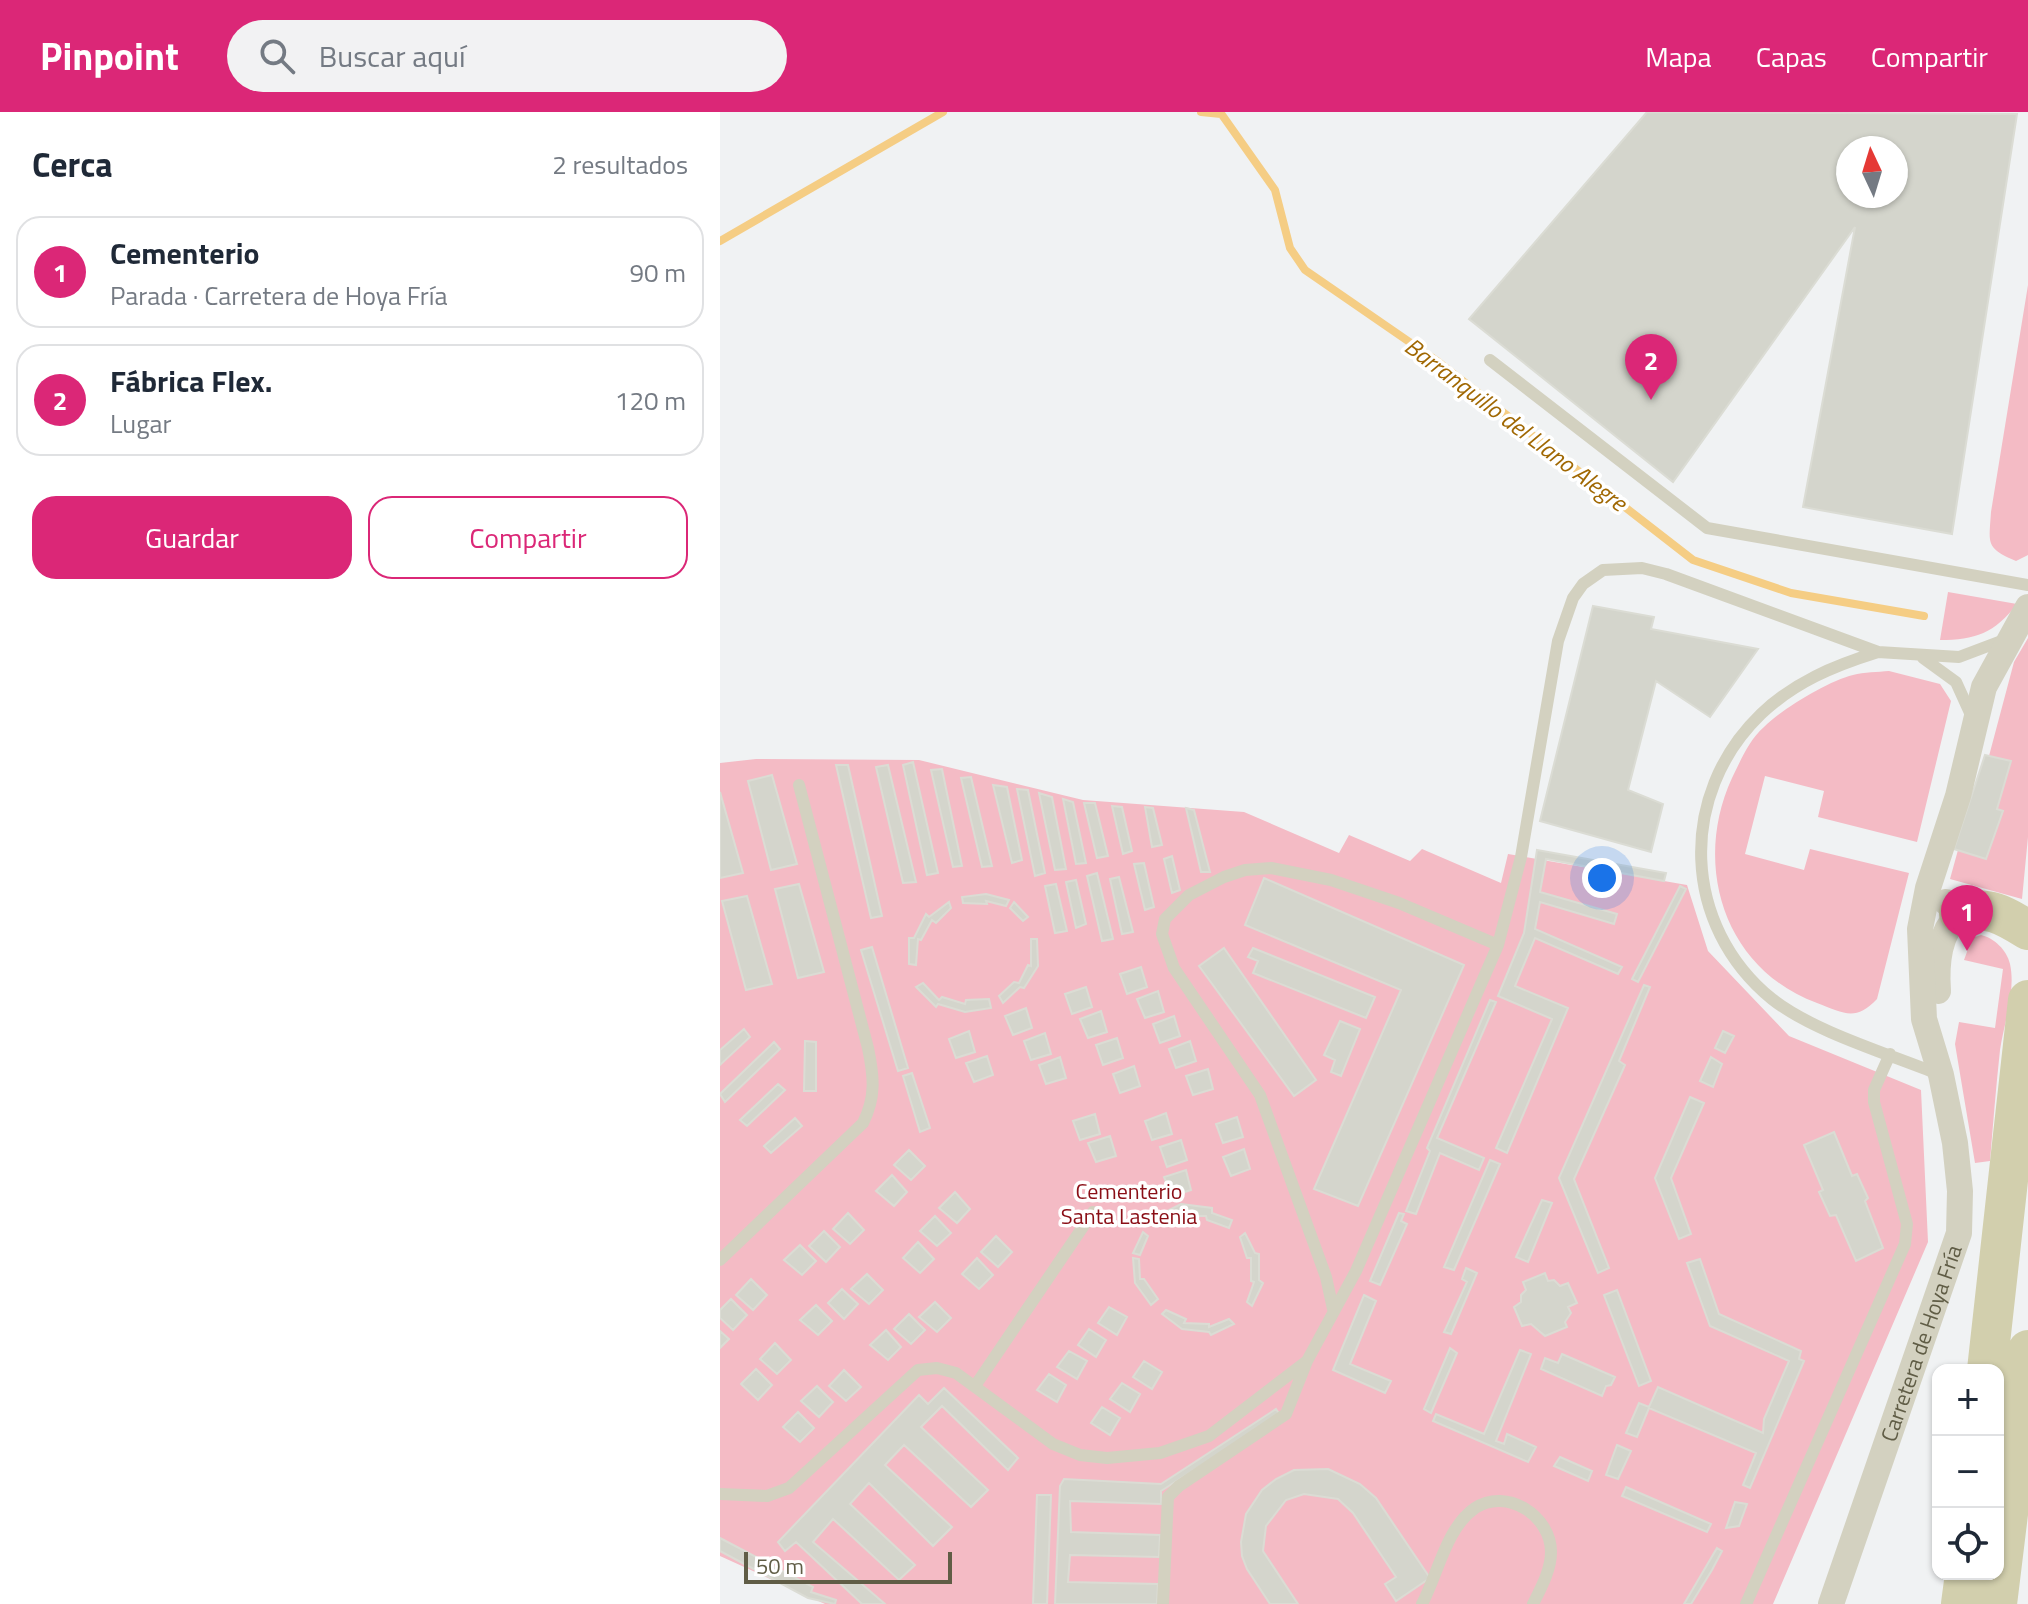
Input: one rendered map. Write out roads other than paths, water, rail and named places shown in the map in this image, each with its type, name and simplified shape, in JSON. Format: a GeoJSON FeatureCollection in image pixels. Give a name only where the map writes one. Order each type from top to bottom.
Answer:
{"type":"FeatureCollection","features":[{"type":"Feature","properties":{"kind":"main road"},"geometry":{"type":"LineString","coordinates":[[1959,913],[1975,908],[2000,912],[2028,930]]}},
{"type":"Feature","properties":{"kind":"main road"},"geometry":{"type":"LineString","coordinates":[[1988,1364],[2028,1000]]}},
{"type":"Feature","properties":{"kind":"main road"},"geometry":{"type":"LineString","coordinates":[[1997,1604],[2028,1350]]}},
{"type":"Feature","properties":{"kind":"main road"},"geometry":{"type":"LineString","coordinates":[[1961,1604],[1964,1580]]}},
{"type":"Feature","properties":{"kind":"street","name":"Carretera de Hoya Fría"},"geometry":{"type":"LineString","coordinates":[[1831,1604],[1959,1233],[1960,1191],[1955,1143],[1941,1075],[1924,1019],[1920,929],[1928,888],[1958,796],[1984,687],[2028,607]]}},
{"type":"Feature","properties":{"kind":"street"},"geometry":{"type":"LineString","coordinates":[[1928,888],[1959,913]]}},
{"type":"Feature","properties":{"kind":"street","name":"Carretera de Hoya Fría"},"geometry":{"type":"LineString","coordinates":[[1941,1075],[1937,973],[1942,938],[1947,926],[1959,913]]}},
{"type":"Feature","properties":{"kind":"lane"},"geometry":{"type":"LineString","coordinates":[[1490,360],[1707,528],[2028,585]]}},
{"type":"Feature","properties":{"kind":"lane"},"geometry":{"type":"LineString","coordinates":[[1163,1604],[1168,1497],[1179,1486],[1286,1414],[1307,1361],[1356,1271],[1498,945],[1521,857],[1558,641],[1569,609],[1583,584],[1603,570],[1642,568],[1878,652],[1959,657],[2011,637]]}},
{"type":"Feature","properties":{"kind":"lane"},"geometry":{"type":"LineString","coordinates":[[1878,652],[1819,673],[1782,696],[1746,729],[1713,788],[1700,840],[1700,865],[1706,905],[1713,922],[1738,965],[1757,986],[1798,1016],[1941,1075]]}},
{"type":"Feature","properties":{"kind":"lane"},"geometry":{"type":"LineString","coordinates":[[1920,656],[1956,682],[1974,726]]}},
{"type":"Feature","properties":{"kind":"lane"},"geometry":{"type":"LineString","coordinates":[[720,1260],[863,1123],[873,1103],[874,1076],[868,1048],[799,785]]}},
{"type":"Feature","properties":{"kind":"lane"},"geometry":{"type":"LineString","coordinates":[[1333,1309],[1326,1277],[1260,1095],[1174,968],[1162,934],[1165,919],[1189,895],[1224,877],[1245,870],[1271,868],[1331,880],[1399,903],[1498,945]]}},
{"type":"Feature","properties":{"kind":"lane"},"geometry":{"type":"LineString","coordinates":[[1746,1604],[1905,1244],[1907,1224],[1874,1102],[1874,1090],[1890,1054]]}},
{"type":"Feature","properties":{"kind":"lane"},"geometry":{"type":"LineString","coordinates":[[975,1386],[1093,1212]]}},
{"type":"Feature","properties":{"kind":"lane"},"geometry":{"type":"LineString","coordinates":[[720,1494],[767,1496],[789,1488],[918,1370],[937,1368],[956,1373],[1053,1444],[1080,1455],[1107,1458],[1160,1453],[1209,1436],[1307,1361]]}},
{"type":"Feature","properties":{"kind":"lane"},"geometry":{"type":"LineString","coordinates":[[1422,1604],[1463,1520],[1477,1507],[1510,1502],[1535,1516],[1546,1530],[1551,1550],[1548,1571],[1533,1604]]}},
{"type":"Feature","properties":{"kind":"waterway","name":"Barranquillo del Llano Alegre"},"geometry":{"type":"LineString","coordinates":[[720,241],[943,112]]}},
{"type":"Feature","properties":{"kind":"waterway","name":"Barranquillo del Llano Alegre"},"geometry":{"type":"LineString","coordinates":[[1201,112],[1221,114]]}},
{"type":"Feature","properties":{"kind":"waterway","name":"Barranquillo del Llano Alegre"},"geometry":{"type":"LineString","coordinates":[[1220,112],[1275,190],[1290,248],[1305,270],[1437,361],[1693,560],[1791,593],[1924,616]]}},
{"type":"Feature","properties":{"kind":"place","name":"Fábrica Flex."},"geometry":{"type":"Point","coordinates":[1651,400]}},
{"type":"Feature","properties":{"kind":"place","name":"Cementerio"},"geometry":{"type":"Point","coordinates":[1967,951]}},
{"type":"Feature","properties":{"kind":"park label","name":"Cementerio Santa Lastenia"},"geometry":{"type":"Point","coordinates":[1129,1204]}}]}
